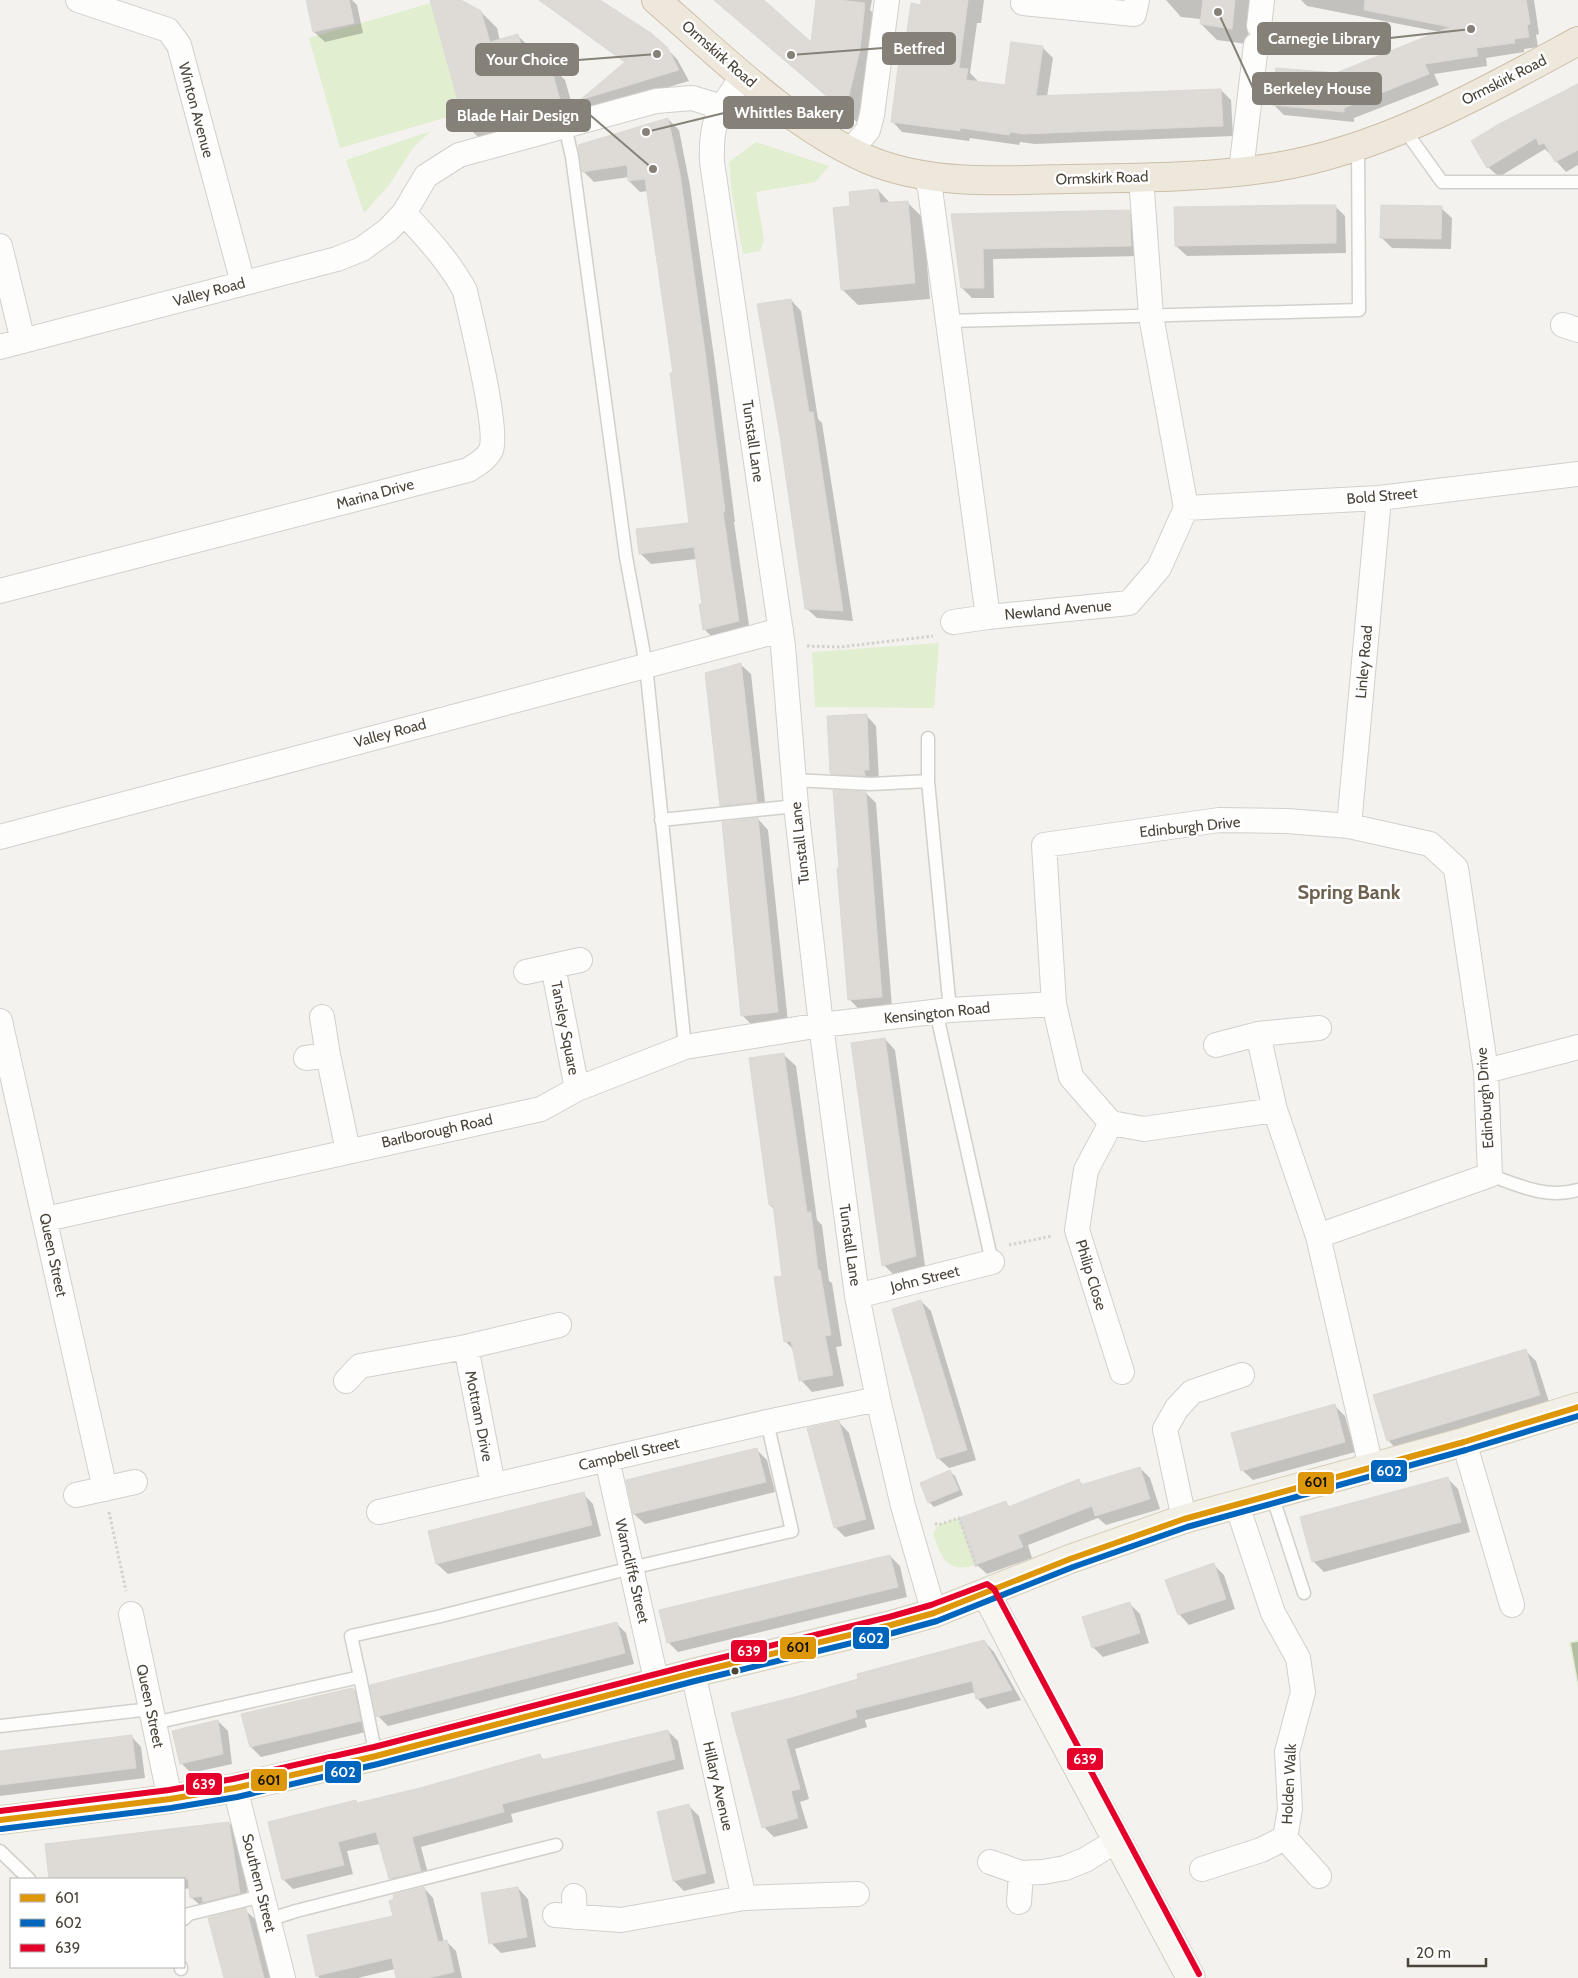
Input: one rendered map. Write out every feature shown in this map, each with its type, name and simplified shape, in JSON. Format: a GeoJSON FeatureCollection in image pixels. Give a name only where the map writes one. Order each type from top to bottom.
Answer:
{"type":"FeatureCollection","features":[{"type":"Feature","properties":{"kind":"highway","name":"Ormskirk Road"},"geometry":{"type":"LineString","coordinates":[[656,0],[779,106],[850,151],[890,166],[953,178],[1024,180],[1141,178],[1240,172],[1277,167],[1318,158],[1404,129],[1456,105],[1578,41]]}},
{"type":"Feature","properties":{"kind":"main road"},"geometry":{"type":"LineString","coordinates":[[0,1820],[170,1799],[235,1788],[376,1756],[693,1674],[881,1628],[934,1613],[1070,1559],[1184,1519],[1464,1442],[1578,1407]]}},
{"type":"Feature","properties":{"kind":"street","name":"Winton Avenue"},"geometry":{"type":"LineString","coordinates":[[78,0],[168,30],[179,45],[243,284]]}},
{"type":"Feature","properties":{"kind":"street"},"geometry":{"type":"LineString","coordinates":[[850,151],[868,130],[872,115],[887,0]]}},
{"type":"Feature","properties":{"kind":"street"},"geometry":{"type":"LineString","coordinates":[[1023,3],[1134,14],[1137,0]]}},
{"type":"Feature","properties":{"kind":"street"},"geometry":{"type":"LineString","coordinates":[[1240,172],[1262,0]]}},
{"type":"Feature","properties":{"kind":"street","name":"Tunstall Lane"},"geometry":{"type":"LineString","coordinates":[[744,75],[722,107],[714,124],[711,143],[712,162],[782,638],[796,806],[821,1025],[857,1296],[878,1399],[903,1506],[934,1613]]}},
{"type":"Feature","properties":{"kind":"street","name":"Valley Road"},"geometry":{"type":"LineString","coordinates":[[0,347],[338,259],[362,249],[388,230],[404,213],[426,176],[459,155],[656,101],[692,98],[722,107]]}},
{"type":"Feature","properties":{"kind":"street","name":"Newland Avenue"},"geometry":{"type":"LineString","coordinates":[[924,174],[930,189],[988,617],[1129,604],[1159,568],[1186,508]]}},
{"type":"Feature","properties":{"kind":"street"},"geometry":{"type":"LineString","coordinates":[[1141,178],[1151,316],[1186,508]]}},
{"type":"Feature","properties":{"kind":"street","name":"Marina Drive"},"geometry":{"type":"LineString","coordinates":[[0,591],[468,470],[481,462],[490,451],[494,438],[491,415],[465,291],[456,274],[442,255],[404,213]]}},
{"type":"Feature","properties":{"kind":"street"},"geometry":{"type":"LineString","coordinates":[[0,246],[23,341]]}},
{"type":"Feature","properties":{"kind":"street","name":"Bold Street"},"geometry":{"type":"LineString","coordinates":[[1186,508],[1379,498],[1578,474]]}},
{"type":"Feature","properties":{"kind":"street","name":"Linley Road"},"geometry":{"type":"LineString","coordinates":[[1349,826],[1379,498]]}},
{"type":"Feature","properties":{"kind":"street"},"geometry":{"type":"LineString","coordinates":[[953,622],[988,617]]}},
{"type":"Feature","properties":{"kind":"street","name":"Valley Road"},"geometry":{"type":"LineString","coordinates":[[0,837],[646,665],[782,638]]}},
{"type":"Feature","properties":{"kind":"street","name":"Edinburgh Drive"},"geometry":{"type":"LineString","coordinates":[[1111,1123],[1071,1078],[1054,1004],[1044,845],[1219,820],[1288,821],[1349,826],[1430,844],[1456,868],[1486,1071],[1490,1176]]}},
{"type":"Feature","properties":{"kind":"street","name":"Tansley Square"},"geometry":{"type":"LineString","coordinates":[[526,972],[580,960]]}},
{"type":"Feature","properties":{"kind":"street","name":"Tansley Square"},"geometry":{"type":"LineString","coordinates":[[553,966],[577,1089]]}},
{"type":"Feature","properties":{"kind":"street","name":"Kensington Road"},"geometry":{"type":"LineString","coordinates":[[821,1025],[943,1010],[1054,1004]]}},
{"type":"Feature","properties":{"kind":"street"},"geometry":{"type":"LineString","coordinates":[[322,1016],[317,1057],[348,1151]]}},
{"type":"Feature","properties":{"kind":"street","name":"Queen Street"},"geometry":{"type":"LineString","coordinates":[[0,1021],[46,1219],[105,1489]]}},
{"type":"Feature","properties":{"kind":"street","name":"Barlborough Road"},"geometry":{"type":"LineString","coordinates":[[46,1219],[541,1109],[577,1089],[685,1047],[821,1025]]}},
{"type":"Feature","properties":{"kind":"street"},"geometry":{"type":"LineString","coordinates":[[1216,1045],[1258,1034],[1319,1028]]}},
{"type":"Feature","properties":{"kind":"street"},"geometry":{"type":"LineString","coordinates":[[1258,1034],[1275,1110],[1318,1236],[1371,1467]]}},
{"type":"Feature","properties":{"kind":"street"},"geometry":{"type":"LineString","coordinates":[[1486,1071],[1578,1047]]}},
{"type":"Feature","properties":{"kind":"street"},"geometry":{"type":"LineString","coordinates":[[1111,1123],[1144,1129],[1275,1110]]}},
{"type":"Feature","properties":{"kind":"street","name":"Philip Close"},"geometry":{"type":"LineString","coordinates":[[1111,1123],[1086,1170],[1077,1230],[1122,1372]]}},
{"type":"Feature","properties":{"kind":"street"},"geometry":{"type":"LineString","coordinates":[[1318,1236],[1490,1176]]}},
{"type":"Feature","properties":{"kind":"street","name":"John Street"},"geometry":{"type":"LineString","coordinates":[[857,1296],[991,1256]]}},
{"type":"Feature","properties":{"kind":"street"},"geometry":{"type":"LineString","coordinates":[[353,1366],[466,1347],[558,1325]]}},
{"type":"Feature","properties":{"kind":"street","name":"Mottram Drive"},"geometry":{"type":"LineString","coordinates":[[466,1347],[493,1485]]}},
{"type":"Feature","properties":{"kind":"street"},"geometry":{"type":"LineString","coordinates":[[1184,1519],[1165,1429],[1177,1408],[1192,1392],[1242,1375]]}},
{"type":"Feature","properties":{"kind":"street","name":"Campbell Street"},"geometry":{"type":"LineString","coordinates":[[379,1512],[767,1422],[878,1399]]}},
{"type":"Feature","properties":{"kind":"street"},"geometry":{"type":"LineString","coordinates":[[1464,1442],[1512,1605]]}},
{"type":"Feature","properties":{"kind":"street","name":"Warncliffe Street"},"geometry":{"type":"LineString","coordinates":[[607,1459],[657,1684]]}},
{"type":"Feature","properties":{"kind":"street"},"geometry":{"type":"LineString","coordinates":[[76,1495],[135,1482]]}},
{"type":"Feature","properties":{"kind":"street","name":"Holden Walk"},"geometry":{"type":"LineString","coordinates":[[1202,1869],[1261,1850],[1285,1838],[1290,1809],[1287,1752],[1303,1692],[1298,1658],[1272,1613],[1237,1505]]}},
{"type":"Feature","properties":{"kind":"street"},"geometry":{"type":"LineString","coordinates":[[986,1593],[1116,1841],[1191,1978]]}},
{"type":"Feature","properties":{"kind":"street","name":"Queen Street"},"geometry":{"type":"LineString","coordinates":[[131,1614],[170,1799]]}},
{"type":"Feature","properties":{"kind":"street","name":"Hillary Avenue"},"geometry":{"type":"LineString","coordinates":[[693,1674],[744,1898]]}},
{"type":"Feature","properties":{"kind":"street","name":"Southern Street"},"geometry":{"type":"LineString","coordinates":[[235,1788],[283,1978]]}},
{"type":"Feature","properties":{"kind":"street"},"geometry":{"type":"LineString","coordinates":[[1285,1838],[1319,1876]]}},
{"type":"Feature","properties":{"kind":"street"},"geometry":{"type":"LineString","coordinates":[[990,1862],[1021,1873],[1065,1868],[1085,1860],[1116,1841]]}},
{"type":"Feature","properties":{"kind":"street"},"geometry":{"type":"LineString","coordinates":[[1018,1902],[1021,1873]]}},
{"type":"Feature","properties":{"kind":"street"},"geometry":{"type":"LineString","coordinates":[[568,1909],[621,1920],[744,1898],[857,1894]]}},
{"type":"Feature","properties":{"kind":"lane"},"geometry":{"type":"LineString","coordinates":[[564,126],[572,157],[626,557],[646,665],[685,1047]]}},
{"type":"Feature","properties":{"kind":"lane"},"geometry":{"type":"LineString","coordinates":[[1404,129],[1442,182],[1578,182]]}},
{"type":"Feature","properties":{"kind":"lane"},"geometry":{"type":"LineString","coordinates":[[948,320],[1359,310],[1358,146]]}},
{"type":"Feature","properties":{"kind":"lane"},"geometry":{"type":"LineString","coordinates":[[928,738],[928,781],[943,1010],[991,1256]]}},
{"type":"Feature","properties":{"kind":"lane"},"geometry":{"type":"LineString","coordinates":[[794,780],[871,784],[928,781]]}},
{"type":"Feature","properties":{"kind":"lane"},"geometry":{"type":"LineString","coordinates":[[661,820],[796,806]]}},
{"type":"Feature","properties":{"kind":"lane"},"geometry":{"type":"LineString","coordinates":[[1490,1176],[1542,1192],[1566,1194],[1578,1190]]}},
{"type":"Feature","properties":{"kind":"lane"},"geometry":{"type":"LineString","coordinates":[[376,1756],[351,1636],[792,1531],[767,1422]]}},
{"type":"Feature","properties":{"kind":"lane"},"geometry":{"type":"LineString","coordinates":[[1272,1495],[1304,1593]]}},
{"type":"Feature","properties":{"kind":"lane"},"geometry":{"type":"LineString","coordinates":[[0,1726],[152,1716],[360,1677]]}},
{"type":"Feature","properties":{"kind":"lane"},"geometry":{"type":"LineString","coordinates":[[268,1920],[296,1911],[556,1844]]}},
{"type":"Feature","properties":{"kind":"lane"},"geometry":{"type":"LineString","coordinates":[[0,1851],[28,1878]]}},
{"type":"Feature","properties":{"kind":"lane"},"geometry":{"type":"LineString","coordinates":[[185,1918],[189,1914],[262,1896]]}},
{"type":"Feature","properties":{"kind":"path"},"geometry":{"type":"LineString","coordinates":[[782,638],[840,647],[940,635],[953,622]]}},
{"type":"Feature","properties":{"kind":"path"},"geometry":{"type":"LineString","coordinates":[[991,1256],[1077,1230]]}},
{"type":"Feature","properties":{"kind":"path"},"geometry":{"type":"LineString","coordinates":[[105,1489],[131,1614]]}},
{"type":"Feature","properties":{"kind":"path"},"geometry":{"type":"LineString","coordinates":[[903,1506],[938,1525],[959,1518],[986,1593]]}},
{"type":"Feature","properties":{"kind":"green space"},"geometry":{"type":"Polygon","coordinates":[[[431,3],[462,113],[340,148],[309,38],[431,3]]]}},
{"type":"Feature","properties":{"kind":"green space"},"geometry":{"type":"Polygon","coordinates":[[[431,131],[413,148],[389,185],[364,213],[346,160],[431,131]]]}},
{"type":"Feature","properties":{"kind":"green space"},"geometry":{"type":"Polygon","coordinates":[[[756,142],[829,166],[815,182],[756,192],[764,240],[760,251],[743,254],[732,194],[729,162],[756,142]]]}},
{"type":"Feature","properties":{"kind":"green space"},"geometry":{"type":"Polygon","coordinates":[[[939,643],[934,708],[815,707],[812,652],[939,643]]]}},
{"type":"Feature","properties":{"kind":"green space"},"geometry":{"type":"Polygon","coordinates":[[[959,1518],[975,1565],[958,1567],[946,1562],[933,1534],[938,1525],[959,1518]]]}},
{"type":"Feature","properties":{"kind":"green space"},"geometry":{"type":"Polygon","coordinates":[[[1578,1640],[1578,1689],[1569,1642],[1578,1640]]]}},
{"type":"Feature","properties":{"kind":"building"},"geometry":{"type":"Polygon","coordinates":[[[306,0],[349,0],[354,23],[313,32],[306,0]]]}},
{"type":"Feature","properties":{"kind":"building"},"geometry":{"type":"Polygon","coordinates":[[[430,0],[461,0],[481,11],[490,42],[518,34],[528,69],[550,63],[560,100],[465,126],[430,0]]]}},
{"type":"Feature","properties":{"kind":"building"},"geometry":{"type":"Polygon","coordinates":[[[539,0],[600,0],[651,33],[667,47],[679,70],[580,100],[625,62],[539,0]]]}},
{"type":"Feature","properties":{"kind":"building"},"geometry":{"type":"Polygon","coordinates":[[[714,0],[764,0],[811,42],[816,0],[865,3],[860,50],[845,112],[714,0]]]}},
{"type":"Feature","properties":{"kind":"building"},"geometry":{"type":"Polygon","coordinates":[[[921,0],[968,0],[959,68],[968,69],[966,80],[1005,85],[1011,42],[1043,46],[1036,96],[1221,89],[1223,126],[1024,134],[1010,132],[1009,135],[960,128],[960,131],[891,122],[899,60],[903,60],[911,3],[921,5],[921,0]]]}},
{"type":"Feature","properties":{"kind":"building"},"geometry":{"type":"Polygon","coordinates":[[[1203,0],[1235,0],[1232,29],[1200,24],[1203,0]]]}},
{"type":"Feature","properties":{"kind":"building"},"geometry":{"type":"Polygon","coordinates":[[[1365,0],[1526,0],[1530,24],[1527,25],[1529,37],[1514,39],[1515,43],[1476,48],[1478,56],[1425,64],[1429,74],[1344,108],[1344,112],[1272,105],[1276,68],[1336,73],[1450,27],[1364,10],[1365,0]]]}},
{"type":"Feature","properties":{"kind":"building"},"geometry":{"type":"Polygon","coordinates":[[[1578,84],[1578,150],[1555,162],[1544,143],[1539,145],[1536,138],[1487,168],[1471,141],[1499,124],[1578,84]]]}},
{"type":"Feature","properties":{"kind":"building"},"geometry":{"type":"Polygon","coordinates":[[[668,118],[680,174],[706,359],[725,511],[723,512],[739,621],[703,630],[699,604],[702,604],[694,547],[639,554],[636,529],[689,523],[670,373],[673,373],[645,179],[628,181],[627,165],[582,172],[578,145],[668,118]]]}},
{"type":"Feature","properties":{"kind":"building"},"geometry":{"type":"Polygon","coordinates":[[[878,189],[880,203],[908,201],[915,283],[841,290],[833,208],[850,206],[849,192],[878,189]]]}},
{"type":"Feature","properties":{"kind":"building"},"geometry":{"type":"Polygon","coordinates":[[[1336,205],[1336,243],[1175,246],[1174,207],[1336,205]]]}},
{"type":"Feature","properties":{"kind":"building"},"geometry":{"type":"Polygon","coordinates":[[[1381,205],[1442,206],[1441,239],[1380,238],[1381,205]]]}},
{"type":"Feature","properties":{"kind":"building"},"geometry":{"type":"Polygon","coordinates":[[[1130,210],[1131,246],[983,249],[984,288],[961,288],[951,214],[1130,210]]]}},
{"type":"Feature","properties":{"kind":"building"},"geometry":{"type":"Polygon","coordinates":[[[791,299],[809,412],[813,412],[843,611],[805,609],[780,436],[757,304],[791,299]]]}},
{"type":"Feature","properties":{"kind":"building"},"geometry":{"type":"Polygon","coordinates":[[[741,663],[757,802],[720,806],[705,673],[741,663]]]}},
{"type":"Feature","properties":{"kind":"building"},"geometry":{"type":"Polygon","coordinates":[[[867,714],[869,770],[864,770],[865,776],[831,774],[827,716],[867,714]]]}},
{"type":"Feature","properties":{"kind":"building"},"geometry":{"type":"Polygon","coordinates":[[[833,790],[866,792],[882,997],[848,1000],[837,868],[839,868],[833,790]]]}},
{"type":"Feature","properties":{"kind":"building"},"geometry":{"type":"Polygon","coordinates":[[[758,818],[778,1012],[741,1016],[722,822],[758,818]]]}},
{"type":"Feature","properties":{"kind":"building"},"geometry":{"type":"Polygon","coordinates":[[[885,1038],[916,1256],[882,1266],[851,1043],[885,1038]]]}},
{"type":"Feature","properties":{"kind":"building"},"geometry":{"type":"Polygon","coordinates":[[[784,1053],[807,1212],[811,1212],[818,1270],[820,1270],[831,1335],[825,1336],[833,1375],[799,1381],[791,1341],[784,1342],[774,1277],[782,1276],[773,1205],[769,1205],[749,1058],[784,1053]]]}},
{"type":"Feature","properties":{"kind":"building"},"geometry":{"type":"Polygon","coordinates":[[[921,1300],[967,1450],[937,1459],[892,1309],[921,1300]]]}},
{"type":"Feature","properties":{"kind":"building"},"geometry":{"type":"Polygon","coordinates":[[[1526,1349],[1540,1395],[1387,1441],[1373,1395],[1526,1349]]]}},
{"type":"Feature","properties":{"kind":"building"},"geometry":{"type":"Polygon","coordinates":[[[1335,1404],[1345,1442],[1241,1471],[1231,1433],[1335,1404]]]}},
{"type":"Feature","properties":{"kind":"building"},"geometry":{"type":"Polygon","coordinates":[[[839,1421],[866,1519],[834,1528],[807,1428],[839,1421]]]}},
{"type":"Feature","properties":{"kind":"building"},"geometry":{"type":"Polygon","coordinates":[[[757,1448],[766,1482],[633,1514],[626,1480],[757,1448]]]}},
{"type":"Feature","properties":{"kind":"building"},"geometry":{"type":"Polygon","coordinates":[[[1140,1467],[1150,1499],[1095,1516],[1092,1506],[1018,1535],[1023,1547],[975,1565],[959,1518],[1006,1501],[1008,1507],[1079,1479],[1081,1485],[1140,1467]]]}},
{"type":"Feature","properties":{"kind":"building"},"geometry":{"type":"Polygon","coordinates":[[[950,1470],[959,1490],[928,1503],[920,1483],[950,1470]]]}},
{"type":"Feature","properties":{"kind":"building"},"geometry":{"type":"Polygon","coordinates":[[[1448,1477],[1461,1522],[1312,1562],[1300,1517],[1448,1477]]]}},
{"type":"Feature","properties":{"kind":"building"},"geometry":{"type":"Polygon","coordinates":[[[584,1492],[592,1525],[436,1564],[428,1531],[584,1492]]]}},
{"type":"Feature","properties":{"kind":"building"},"geometry":{"type":"Polygon","coordinates":[[[890,1555],[898,1587],[667,1643],[659,1610],[890,1555]]]}},
{"type":"Feature","properties":{"kind":"building"},"geometry":{"type":"Polygon","coordinates":[[[1214,1563],[1226,1599],[1178,1615],[1165,1580],[1214,1563]]]}},
{"type":"Feature","properties":{"kind":"building"},"geometry":{"type":"Polygon","coordinates":[[[1130,1602],[1140,1633],[1092,1648],[1082,1617],[1130,1602]]]}},
{"type":"Feature","properties":{"kind":"building"},"geometry":{"type":"Polygon","coordinates":[[[617,1622],[625,1653],[376,1717],[370,1685],[617,1622]]]}},
{"type":"Feature","properties":{"kind":"building"},"geometry":{"type":"Polygon","coordinates":[[[984,1640],[1012,1690],[976,1699],[972,1681],[855,1710],[857,1717],[786,1739],[800,1789],[791,1791],[798,1818],[762,1828],[731,1713],[858,1679],[857,1674],[984,1640]]]}},
{"type":"Feature","properties":{"kind":"building"},"geometry":{"type":"Polygon","coordinates":[[[354,1689],[361,1721],[250,1747],[241,1714],[354,1689]]]}},
{"type":"Feature","properties":{"kind":"building"},"geometry":{"type":"Polygon","coordinates":[[[218,1720],[223,1754],[180,1764],[172,1731],[218,1720]]]}},
{"type":"Feature","properties":{"kind":"building"},"geometry":{"type":"Polygon","coordinates":[[[668,1730],[675,1759],[502,1804],[504,1812],[412,1837],[421,1871],[389,1879],[376,1832],[338,1842],[344,1865],[282,1880],[268,1822],[356,1800],[357,1803],[420,1788],[540,1754],[542,1760],[668,1730]]]}},
{"type":"Feature","properties":{"kind":"building"},"geometry":{"type":"Polygon","coordinates":[[[132,1735],[136,1768],[0,1785],[0,1751],[132,1735]]]}},
{"type":"Feature","properties":{"kind":"building"},"geometry":{"type":"Polygon","coordinates":[[[689,1804],[706,1873],[673,1881],[657,1812],[689,1804]]]}},
{"type":"Feature","properties":{"kind":"building"},"geometry":{"type":"Polygon","coordinates":[[[229,1822],[240,1893],[203,1902],[202,1896],[190,1898],[188,1879],[185,1878],[49,1878],[45,1844],[229,1822]]]}},
{"type":"Feature","properties":{"kind":"building"},"geometry":{"type":"Polygon","coordinates":[[[424,1887],[438,1942],[447,1940],[454,1972],[428,1978],[396,1978],[392,1958],[316,1976],[307,1935],[393,1916],[389,1901],[394,1899],[393,1895],[424,1887]]]}},
{"type":"Feature","properties":{"kind":"building"},"geometry":{"type":"Polygon","coordinates":[[[518,1887],[527,1937],[489,1944],[481,1893],[518,1887]]]}},
{"type":"Feature","properties":{"kind":"building"},"geometry":{"type":"Polygon","coordinates":[[[246,1908],[264,1978],[224,1978],[208,1918],[246,1908]]]}},
{"type":"Feature","properties":{"kind":"transit line","name":"601"},"geometry":{"type":"LineString","coordinates":[[0,1820],[170,1799],[235,1788],[376,1756],[693,1673],[891,1625],[934,1613],[1070,1559],[1184,1519],[1464,1442],[1578,1407]]}},
{"type":"Feature","properties":{"kind":"transit line","name":"602"},"geometry":{"type":"LineString","coordinates":[[1,1829],[171,1808],[237,1797],[378,1764],[695,1681],[893,1633],[937,1621],[1073,1567],[1187,1527],[1466,1450],[1578,1416]]}},
{"type":"Feature","properties":{"kind":"transit line","name":"639"},"geometry":{"type":"LineString","coordinates":[[0,1811],[169,1790],[233,1779],[374,1747],[691,1665],[889,1617],[931,1605],[987,1584],[994,1589],[1199,1974]]}},
{"type":"Feature","properties":{"kind":"place","name":"Berkeley House"},"geometry":{"type":"Point","coordinates":[1218,12]}},
{"type":"Feature","properties":{"kind":"place","name":"Carnegie Library"},"geometry":{"type":"Point","coordinates":[1471,29]}},
{"type":"Feature","properties":{"kind":"place","name":"Your Choice"},"geometry":{"type":"Point","coordinates":[657,54]}},
{"type":"Feature","properties":{"kind":"place","name":"Betfred"},"geometry":{"type":"Point","coordinates":[791,55]}},
{"type":"Feature","properties":{"kind":"place","name":"Whittles Bakery"},"geometry":{"type":"Point","coordinates":[646,132]}},
{"type":"Feature","properties":{"kind":"place","name":"Blade Hair Design"},"geometry":{"type":"Point","coordinates":[653,169]}},
{"type":"Feature","properties":{"kind":"district","name":"Spring Bank"},"geometry":{"type":"Point","coordinates":[1349,892]}}]}
